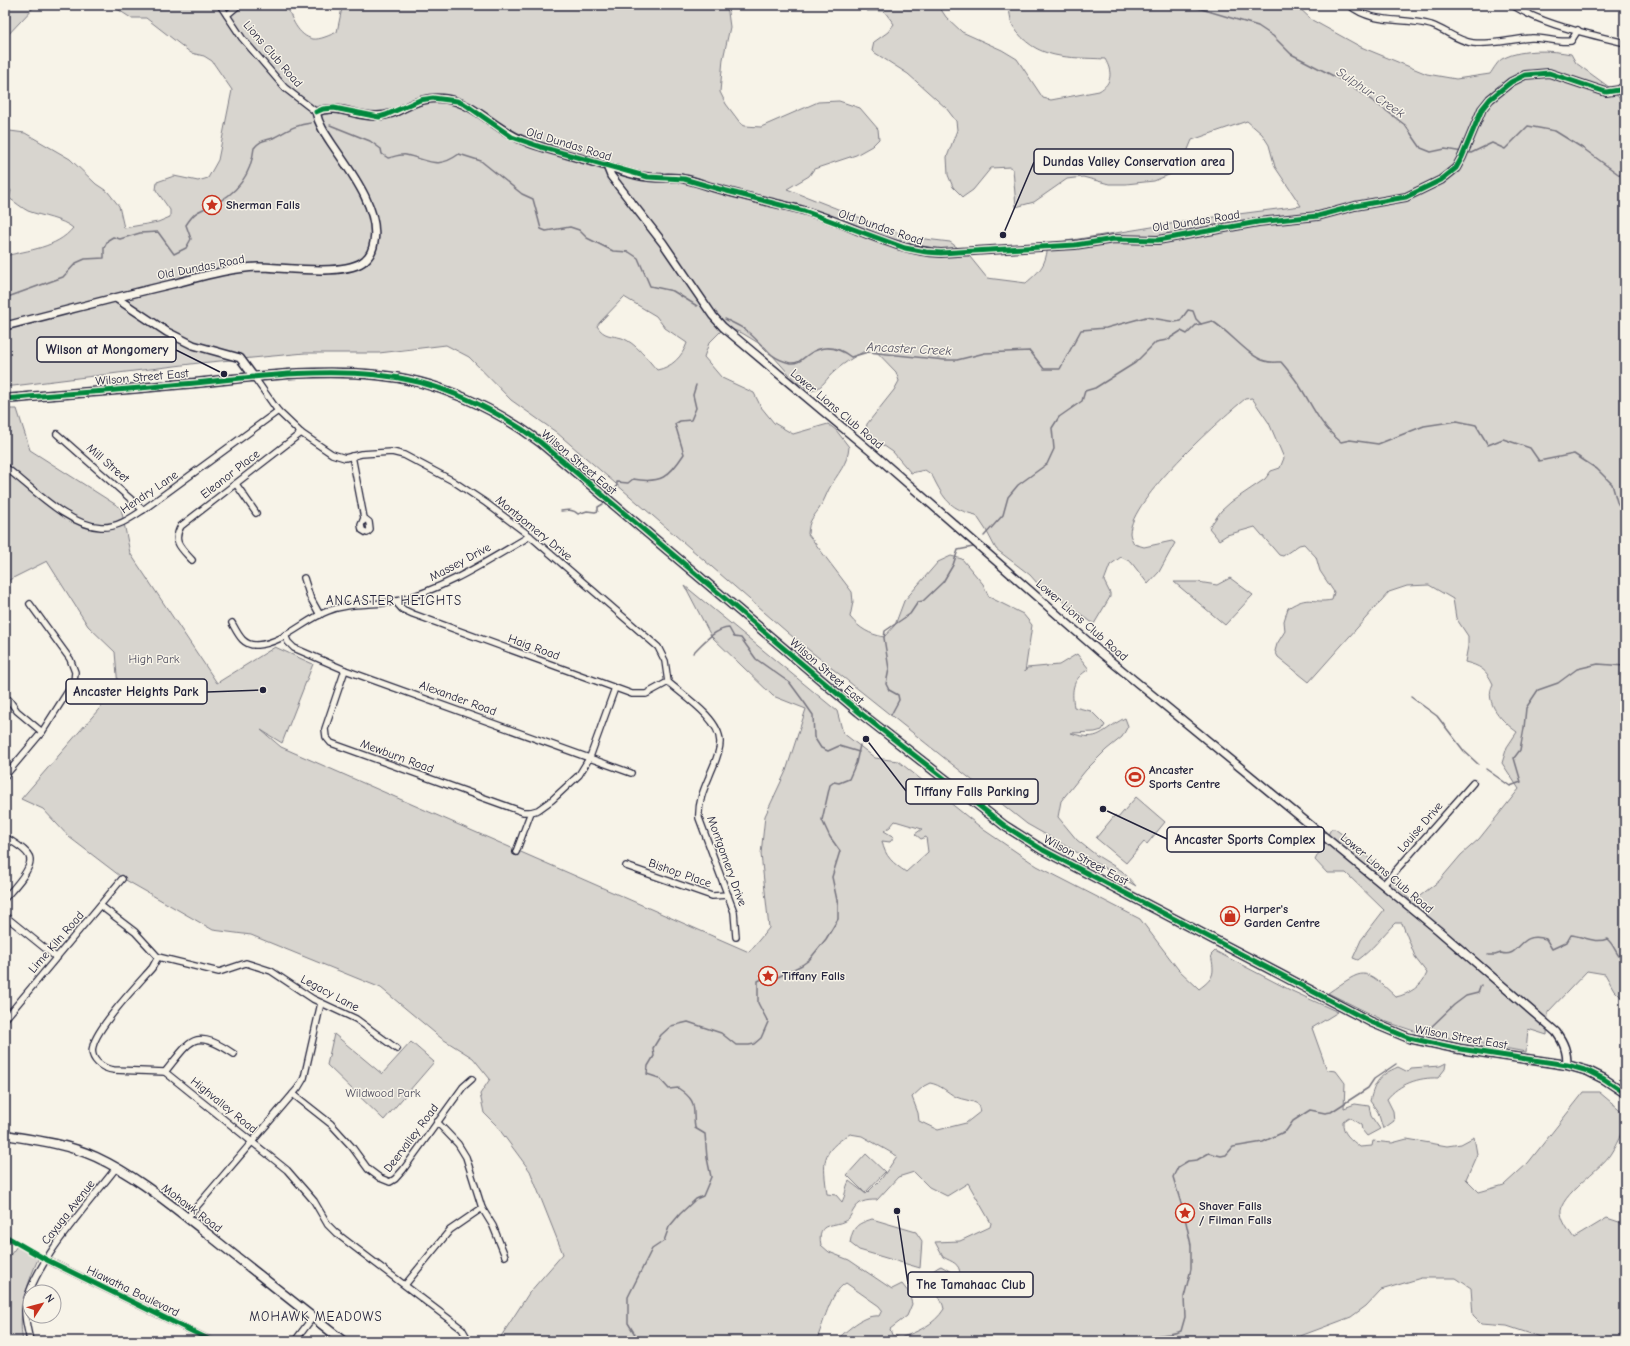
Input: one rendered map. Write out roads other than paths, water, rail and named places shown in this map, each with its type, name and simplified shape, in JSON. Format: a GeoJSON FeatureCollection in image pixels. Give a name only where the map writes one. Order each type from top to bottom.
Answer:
{"type":"FeatureCollection","features":[{"type":"Feature","properties":{"kind":"main road","name":"Wilson Street East"},"geometry":{"type":"LineString","coordinates":[[5,399],[254,377],[317,373],[377,374],[431,386],[468,399],[523,429],[540,442],[859,712],[1005,826],[1042,850],[1371,1022],[1408,1038],[1460,1049],[1567,1065],[1593,1073],[1625,1093]]}},
{"type":"Feature","properties":{"kind":"main road","name":"Mohawk Road"},"geometry":{"type":"LineString","coordinates":[[5,1135],[42,1141],[77,1150],[116,1168],[136,1180],[343,1341]]}},
{"type":"Feature","properties":{"kind":"street","name":"Lions Club Road"},"geometry":{"type":"LineString","coordinates":[[220,5],[242,38],[285,88],[317,118]]}},
{"type":"Feature","properties":{"kind":"street"},"geometry":{"type":"LineString","coordinates":[[226,15],[239,5]]}},
{"type":"Feature","properties":{"kind":"street"},"geometry":{"type":"LineString","coordinates":[[1349,5],[1357,12],[1374,18],[1430,25],[1444,30],[1462,41],[1473,43],[1506,42],[1532,38],[1564,42],[1571,41],[1578,30]]}},
{"type":"Feature","properties":{"kind":"street"},"geometry":{"type":"LineString","coordinates":[[1512,5],[1528,15],[1625,43]]}},
{"type":"Feature","properties":{"kind":"street","name":"Old Dundas Road"},"geometry":{"type":"LineString","coordinates":[[5,326],[211,274],[258,267],[331,269],[354,267],[365,261],[372,252],[375,241],[374,216],[317,118],[323,109],[334,108],[379,116],[386,115],[420,100],[445,99],[466,105],[512,137],[648,177],[684,179],[804,211],[905,248],[941,253],[1075,244],[1114,239],[1158,240],[1258,222],[1318,216],[1416,193],[1450,174],[1462,157],[1478,118],[1490,99],[1504,86],[1525,75],[1549,73],[1606,92],[1619,90],[1625,86]]}},
{"type":"Feature","properties":{"kind":"street","name":"Lower Lions Club Road"},"geometry":{"type":"LineString","coordinates":[[607,166],[610,176],[663,243],[722,327],[874,454],[1101,653],[1383,885],[1556,1032],[1564,1043],[1567,1052],[1567,1065]]}},
{"type":"Feature","properties":{"kind":"street","name":"Montgomery Drive"},"geometry":{"type":"LineString","coordinates":[[116,298],[167,332],[193,345],[240,358],[278,411],[301,433],[332,454],[345,458],[378,452],[392,452],[404,455],[453,481],[498,511],[530,536],[650,638],[662,654],[668,682],[703,712],[714,724],[719,733],[720,743],[718,753],[698,806],[702,828],[734,912],[736,937]]}},
{"type":"Feature","properties":{"kind":"street","name":"Hendry Lane"},"geometry":{"type":"LineString","coordinates":[[5,467],[56,508],[76,520],[101,527],[112,526],[124,522],[144,510],[278,411]]}},
{"type":"Feature","properties":{"kind":"street","name":"Eleanor Place"},"geometry":{"type":"LineString","coordinates":[[192,560],[181,548],[176,536],[181,526],[301,433]]}},
{"type":"Feature","properties":{"kind":"street","name":"Mill Street"},"geometry":{"type":"LineString","coordinates":[[57,434],[144,510]]}},
{"type":"Feature","properties":{"kind":"street"},"geometry":{"type":"LineString","coordinates":[[352,456],[364,518]]}},
{"type":"Feature","properties":{"kind":"street"},"geometry":{"type":"LineString","coordinates":[[236,484],[256,513]]}},
{"type":"Feature","properties":{"kind":"street","name":"Massey Drive"},"geometry":{"type":"LineString","coordinates":[[232,623],[241,640],[250,644],[270,642],[285,636],[320,615],[339,607],[395,601],[445,585],[530,536]]}},
{"type":"Feature","properties":{"kind":"street"},"geometry":{"type":"LineString","coordinates":[[304,578],[310,597],[320,615]]}},
{"type":"Feature","properties":{"kind":"street","name":"Haig Road"},"geometry":{"type":"LineString","coordinates":[[395,601],[402,609],[412,614],[632,694],[646,694],[668,682]]}},
{"type":"Feature","properties":{"kind":"street"},"geometry":{"type":"LineString","coordinates":[[5,776],[42,732],[72,685],[75,672],[70,659],[30,604]]}},
{"type":"Feature","properties":{"kind":"street","name":"Alexander Road"},"geometry":{"type":"LineString","coordinates":[[285,636],[294,648],[345,670],[632,772]]}},
{"type":"Feature","properties":{"kind":"street","name":"Mewburn Road"},"geometry":{"type":"LineString","coordinates":[[345,670],[325,729],[326,737],[331,743],[516,810],[531,812]]}},
{"type":"Feature","properties":{"kind":"street"},"geometry":{"type":"LineString","coordinates":[[516,852],[531,812],[538,810],[566,789],[579,775],[590,757],[615,688]]}},
{"type":"Feature","properties":{"kind":"street"},"geometry":{"type":"LineString","coordinates":[[9,700],[17,711],[42,732]]}},
{"type":"Feature","properties":{"kind":"street","name":"Louise Drive"},"geometry":{"type":"LineString","coordinates":[[1383,885],[1473,783]]}},
{"type":"Feature","properties":{"kind":"street"},"geometry":{"type":"LineString","coordinates":[[5,837],[26,852],[30,857],[31,862],[25,873],[5,898]]}},
{"type":"Feature","properties":{"kind":"street","name":"Bishop Place"},"geometry":{"type":"LineString","coordinates":[[626,866],[712,896],[728,895]]}},
{"type":"Feature","properties":{"kind":"street","name":"Lime Kiln Road"},"geometry":{"type":"LineString","coordinates":[[5,1019],[101,906],[122,879]]}},
{"type":"Feature","properties":{"kind":"street"},"geometry":{"type":"LineString","coordinates":[[101,906],[135,932],[158,957],[152,968],[102,1029],[92,1048],[93,1056],[99,1065],[107,1069],[165,1072],[191,1041],[199,1038],[213,1041],[234,1054]]}},
{"type":"Feature","properties":{"kind":"street"},"geometry":{"type":"LineString","coordinates":[[5,916],[57,958]]}},
{"type":"Feature","properties":{"kind":"street","name":"Legacy Lane"},"geometry":{"type":"LineString","coordinates":[[158,957],[219,972],[246,963],[281,976],[295,988],[321,1003],[356,1019],[397,1049]]}},
{"type":"Feature","properties":{"kind":"street"},"geometry":{"type":"LineString","coordinates":[[186,1218],[294,1094],[304,1078],[321,1003]]}},
{"type":"Feature","properties":{"kind":"street","name":"Highvalley Road"},"geometry":{"type":"LineString","coordinates":[[165,1072],[295,1180],[314,1201],[328,1225],[336,1233],[462,1329],[469,1341]]}},
{"type":"Feature","properties":{"kind":"street","name":"Deervalley Road"},"geometry":{"type":"LineString","coordinates":[[294,1094],[331,1124],[352,1147],[368,1168],[386,1182],[395,1179],[463,1086],[472,1079]]}},
{"type":"Feature","properties":{"kind":"street"},"geometry":{"type":"LineString","coordinates":[[437,1122],[458,1144],[466,1157],[482,1208],[493,1226],[505,1256]]}},
{"type":"Feature","properties":{"kind":"street","name":"Cayuga Avenue"},"geometry":{"type":"LineString","coordinates":[[30,1341],[25,1311],[34,1282],[45,1259],[116,1168]]}},
{"type":"Feature","properties":{"kind":"street"},"geometry":{"type":"LineString","coordinates":[[405,1285],[450,1230],[482,1208]]}},
{"type":"Feature","properties":{"kind":"street","name":"Hiawatha Boulevard"},"geometry":{"type":"LineString","coordinates":[[45,1259],[212,1341]]}},
{"type":"Feature","properties":{"kind":"street"},"geometry":{"type":"LineString","coordinates":[[294,1341],[313,1317]]}},
{"type":"Feature","properties":{"kind":"waterway","name":"Sulphur Creek"},"geometry":{"type":"LineString","coordinates":[[1188,5],[1258,26],[1273,36],[1291,54],[1349,84],[1388,112],[1405,125],[1421,148],[1431,152],[1445,149],[1463,152]]}},
{"type":"Feature","properties":{"kind":"waterway","name":"Ancaster Creek"},"geometry":{"type":"LineString","coordinates":[[5,298],[63,277],[76,263],[85,259],[104,258],[104,248],[108,240],[113,237],[120,239],[140,233],[158,232],[174,254],[186,248],[191,239],[186,225],[198,212],[221,200],[235,189],[246,175],[250,167],[256,145],[295,127],[311,123]]}},
{"type":"Feature","properties":{"kind":"waterway","name":"Ancaster Creek"},"geometry":{"type":"LineString","coordinates":[[330,125],[370,141],[381,149],[382,154],[388,158],[404,155],[439,163],[445,162],[459,154],[481,161],[522,194],[533,199],[541,229],[546,231],[570,227],[579,230],[587,238],[613,251],[629,252],[638,258],[650,286],[673,291],[697,306]]}},
{"type":"Feature","properties":{"kind":"waterway","name":"Sulphur Creek"},"geometry":{"type":"LineString","coordinates":[[1466,152],[1471,153],[1492,143],[1505,149],[1528,126],[1555,131],[1584,149],[1625,179]]}},
{"type":"Feature","properties":{"kind":"waterway","name":"Ancaster Creek"},"geometry":{"type":"LineString","coordinates":[[725,319],[744,329],[769,353],[790,363],[798,362],[809,354],[825,348],[836,349],[851,357],[868,352],[945,360],[957,360],[985,353],[1030,351],[1044,369],[1060,369],[1081,330],[1106,328],[1146,317],[1175,322],[1180,321],[1188,310],[1193,311],[1196,319],[1201,324],[1212,321],[1219,325],[1259,359],[1269,362],[1281,362],[1297,382],[1321,421],[1341,442],[1350,440],[1378,444],[1424,426],[1457,421],[1476,425],[1488,445],[1503,439],[1530,448],[1539,461],[1574,454],[1597,469],[1612,484],[1617,502],[1625,517]]}},
{"type":"Feature","properties":{"kind":"waterway"},"geometry":{"type":"LineString","coordinates":[[984,536],[1003,515],[1008,497],[1018,485],[1047,464],[1054,449],[1052,428],[1059,417],[1082,401],[1085,391],[1095,388],[1135,363],[1156,342],[1167,340],[1181,331],[1187,334],[1196,325],[1201,324]]}},
{"type":"Feature","properties":{"kind":"waterway"},"geometry":{"type":"LineString","coordinates":[[616,492],[617,482],[628,483],[633,479],[657,479],[669,473],[679,462],[684,454],[675,424],[680,421],[691,420],[696,408],[693,395],[696,385]]}},
{"type":"Feature","properties":{"kind":"waterway"},"geometry":{"type":"LineString","coordinates":[[561,511],[568,510],[578,514],[587,511],[595,512],[598,511],[598,507],[603,504]]}},
{"type":"Feature","properties":{"kind":"waterway"},"geometry":{"type":"LineString","coordinates":[[891,715],[899,700],[898,695],[889,690],[886,684],[889,669],[884,638],[885,631],[910,614],[918,602],[923,601],[943,582],[953,565],[958,550],[973,547]]}},
{"type":"Feature","properties":{"kind":"waterway"},"geometry":{"type":"LineString","coordinates":[[693,653],[714,634],[729,628],[734,637],[741,638],[756,659],[790,683],[813,715],[814,737],[821,748],[828,751],[839,746],[859,752]]}},
{"type":"Feature","properties":{"kind":"waterway"},"geometry":{"type":"LineString","coordinates":[[1486,769],[1510,786],[1521,782],[1514,758],[1520,750],[1526,708],[1538,690],[1558,683],[1577,669],[1598,664],[1625,666]]}},
{"type":"Feature","properties":{"kind":"waterway"},"geometry":{"type":"LineString","coordinates":[[1411,697],[1437,716],[1464,751],[1478,764]]}},
{"type":"Feature","properties":{"kind":"waterway"},"geometry":{"type":"LineString","coordinates":[[639,1341],[628,1323],[628,1297],[652,1249],[664,1241],[669,1227],[680,1214],[696,1199],[703,1196],[711,1177],[707,1158],[705,1134],[695,1128],[692,1101],[678,1088],[669,1089],[659,1078],[647,1074],[648,1066],[654,1056],[653,1048],[661,1035],[671,1026],[688,1022],[721,1033],[736,1045],[754,1044],[761,1038],[768,1022],[758,1003],[758,981],[768,976],[778,977],[809,960],[826,939],[838,919],[838,905],[832,877],[840,851],[830,837],[822,820],[830,785],[834,782],[839,783],[849,779],[856,763],[860,745]]}},
{"type":"Feature","properties":{"kind":"waterway","name":"Ancaster Creek"},"geometry":{"type":"LineString","coordinates":[[1488,955],[1501,953],[1508,954],[1513,952],[1530,938],[1537,937],[1546,939],[1552,949],[1567,942],[1571,935],[1598,941],[1607,939],[1625,962]]}},
{"type":"Feature","properties":{"kind":"waterway","name":"Ancaster Creek"},"geometry":{"type":"LineString","coordinates":[[1429,1029],[1454,1005],[1466,996],[1478,993],[1481,985]]}},
{"type":"Feature","properties":{"kind":"waterway","name":"Ancaster Creek"},"geometry":{"type":"LineString","coordinates":[[1139,1341],[1181,1331],[1185,1317],[1184,1297],[1191,1269],[1191,1245],[1184,1213],[1173,1177],[1178,1167],[1188,1161],[1197,1160],[1209,1153],[1221,1156],[1226,1155],[1233,1147],[1263,1142],[1286,1131],[1293,1121],[1310,1110],[1325,1113],[1331,1112],[1368,1088],[1374,1079],[1396,1064]]}},
{"type":"Feature","properties":{"kind":"place","name":"Sherman Falls"},"geometry":{"type":"Point","coordinates":[212,205]}},
{"type":"Feature","properties":{"kind":"place","name":"Dundas Valley Conservation area"},"geometry":{"type":"Point","coordinates":[1003,235]}},
{"type":"Feature","properties":{"kind":"place","name":"Wilson at Mongomery"},"geometry":{"type":"Point","coordinates":[224,374]}},
{"type":"Feature","properties":{"kind":"place","name":"Ancaster Heights Park"},"geometry":{"type":"Point","coordinates":[263,690]}},
{"type":"Feature","properties":{"kind":"place","name":"Tiffany Falls Parking"},"geometry":{"type":"Point","coordinates":[866,739]}},
{"type":"Feature","properties":{"kind":"place","name":"Ancaster Sports Centre"},"geometry":{"type":"Point","coordinates":[1135,777]}},
{"type":"Feature","properties":{"kind":"place","name":"Ancaster Sports Complex"},"geometry":{"type":"Point","coordinates":[1103,809]}},
{"type":"Feature","properties":{"kind":"place","name":"Harper's Garden Centre"},"geometry":{"type":"Point","coordinates":[1230,916]}},
{"type":"Feature","properties":{"kind":"place","name":"Tiffany Falls"},"geometry":{"type":"Point","coordinates":[768,976]}},
{"type":"Feature","properties":{"kind":"place","name":"The Tamahaac Club"},"geometry":{"type":"Point","coordinates":[897,1211]}},
{"type":"Feature","properties":{"kind":"place","name":"Shaver Falls / Filman Falls"},"geometry":{"type":"Point","coordinates":[1185,1213]}},
{"type":"Feature","properties":{"kind":"district","name":"ANCASTER HEIGHTS"},"geometry":{"type":"Point","coordinates":[394,600]}},
{"type":"Feature","properties":{"kind":"district","name":"MOHAWK MEADOWS"},"geometry":{"type":"Point","coordinates":[316,1316]}},
{"type":"Feature","properties":{"kind":"park label","name":"High Park"},"geometry":{"type":"Point","coordinates":[154,659]}},
{"type":"Feature","properties":{"kind":"park label","name":"Wildwood Park"},"geometry":{"type":"Point","coordinates":[383,1093]}}]}
